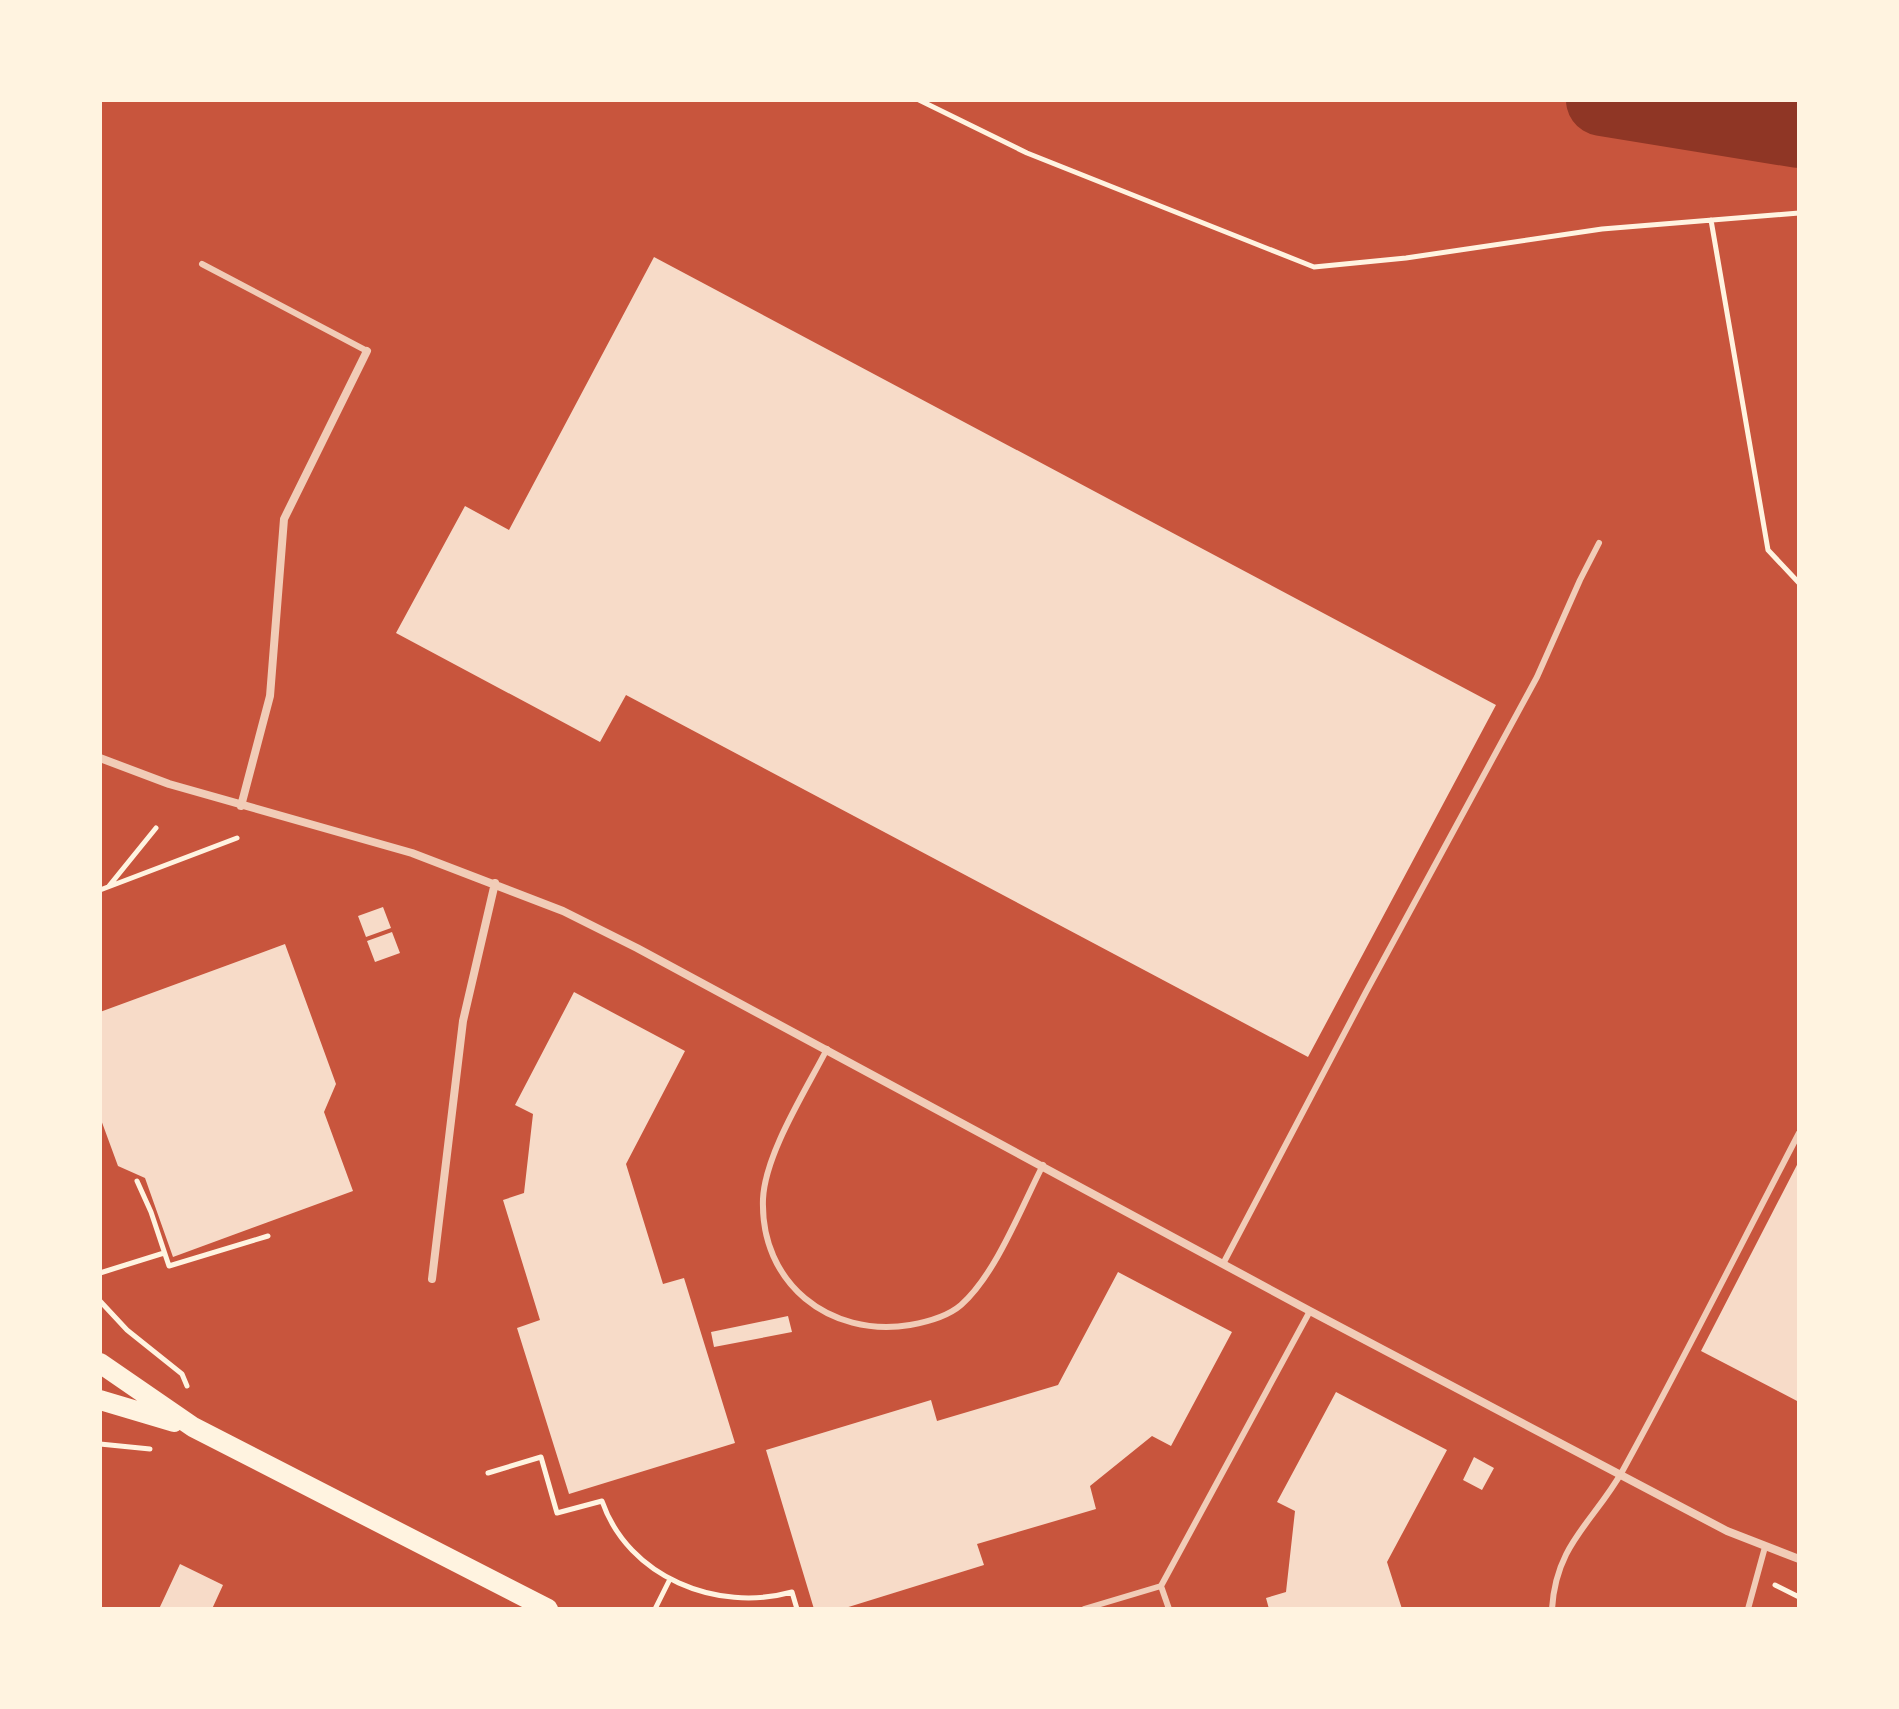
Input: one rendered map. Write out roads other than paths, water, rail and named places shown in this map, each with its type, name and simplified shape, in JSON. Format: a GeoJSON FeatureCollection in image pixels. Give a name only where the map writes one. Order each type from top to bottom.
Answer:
{"type":"FeatureCollection","features":[{"type":"Feature","properties":{"kind":"main road"},"geometry":{"type":"LineString","coordinates":[[100,1363],[193,1427],[548,1609]]}},
{"type":"Feature","properties":{"kind":"main road"},"geometry":{"type":"LineString","coordinates":[[100,1400],[193,1427]]}},
{"type":"Feature","properties":{"kind":"street"},"geometry":{"type":"LineString","coordinates":[[241,806],[270,696],[284,519],[367,351]]}},
{"type":"Feature","properties":{"kind":"street"},"geometry":{"type":"LineString","coordinates":[[100,758],[241,806],[369,840],[495,883],[563,911],[1727,1531],[1799,1559]]}},
{"type":"Feature","properties":{"kind":"street"},"geometry":{"type":"LineString","coordinates":[[432,1279],[463,1021],[495,883]]}},
{"type":"Feature","properties":{"kind":"lane"},"geometry":{"type":"LineString","coordinates":[[202,264],[367,351]]}},
{"type":"Feature","properties":{"kind":"lane"},"geometry":{"type":"LineString","coordinates":[[1224,1262],[1530,690],[1599,543]]}},
{"type":"Feature","properties":{"kind":"lane"},"geometry":{"type":"LineString","coordinates":[[827,1049],[774,1153],[763,1197],[765,1237],[782,1274],[807,1302],[843,1320],[885,1329],[928,1322],[957,1309],[981,1286],[1043,1165]]}},
{"type":"Feature","properties":{"kind":"lane"},"geometry":{"type":"LineString","coordinates":[[1552,1609],[1554,1583],[1570,1543],[1621,1473],[1799,1133]]}},
{"type":"Feature","properties":{"kind":"lane"},"geometry":{"type":"LineString","coordinates":[[1084,1609],[1161,1586],[1310,1311]]}},
{"type":"Feature","properties":{"kind":"lane"},"geometry":{"type":"LineString","coordinates":[[1748,1609],[1765,1547]]}},
{"type":"Feature","properties":{"kind":"lane"},"geometry":{"type":"LineString","coordinates":[[1161,1586],[1169,1609]]}},
{"type":"Feature","properties":{"kind":"waterway"},"geometry":{"type":"LineString","coordinates":[[1602,100],[1799,132]]}}]}
